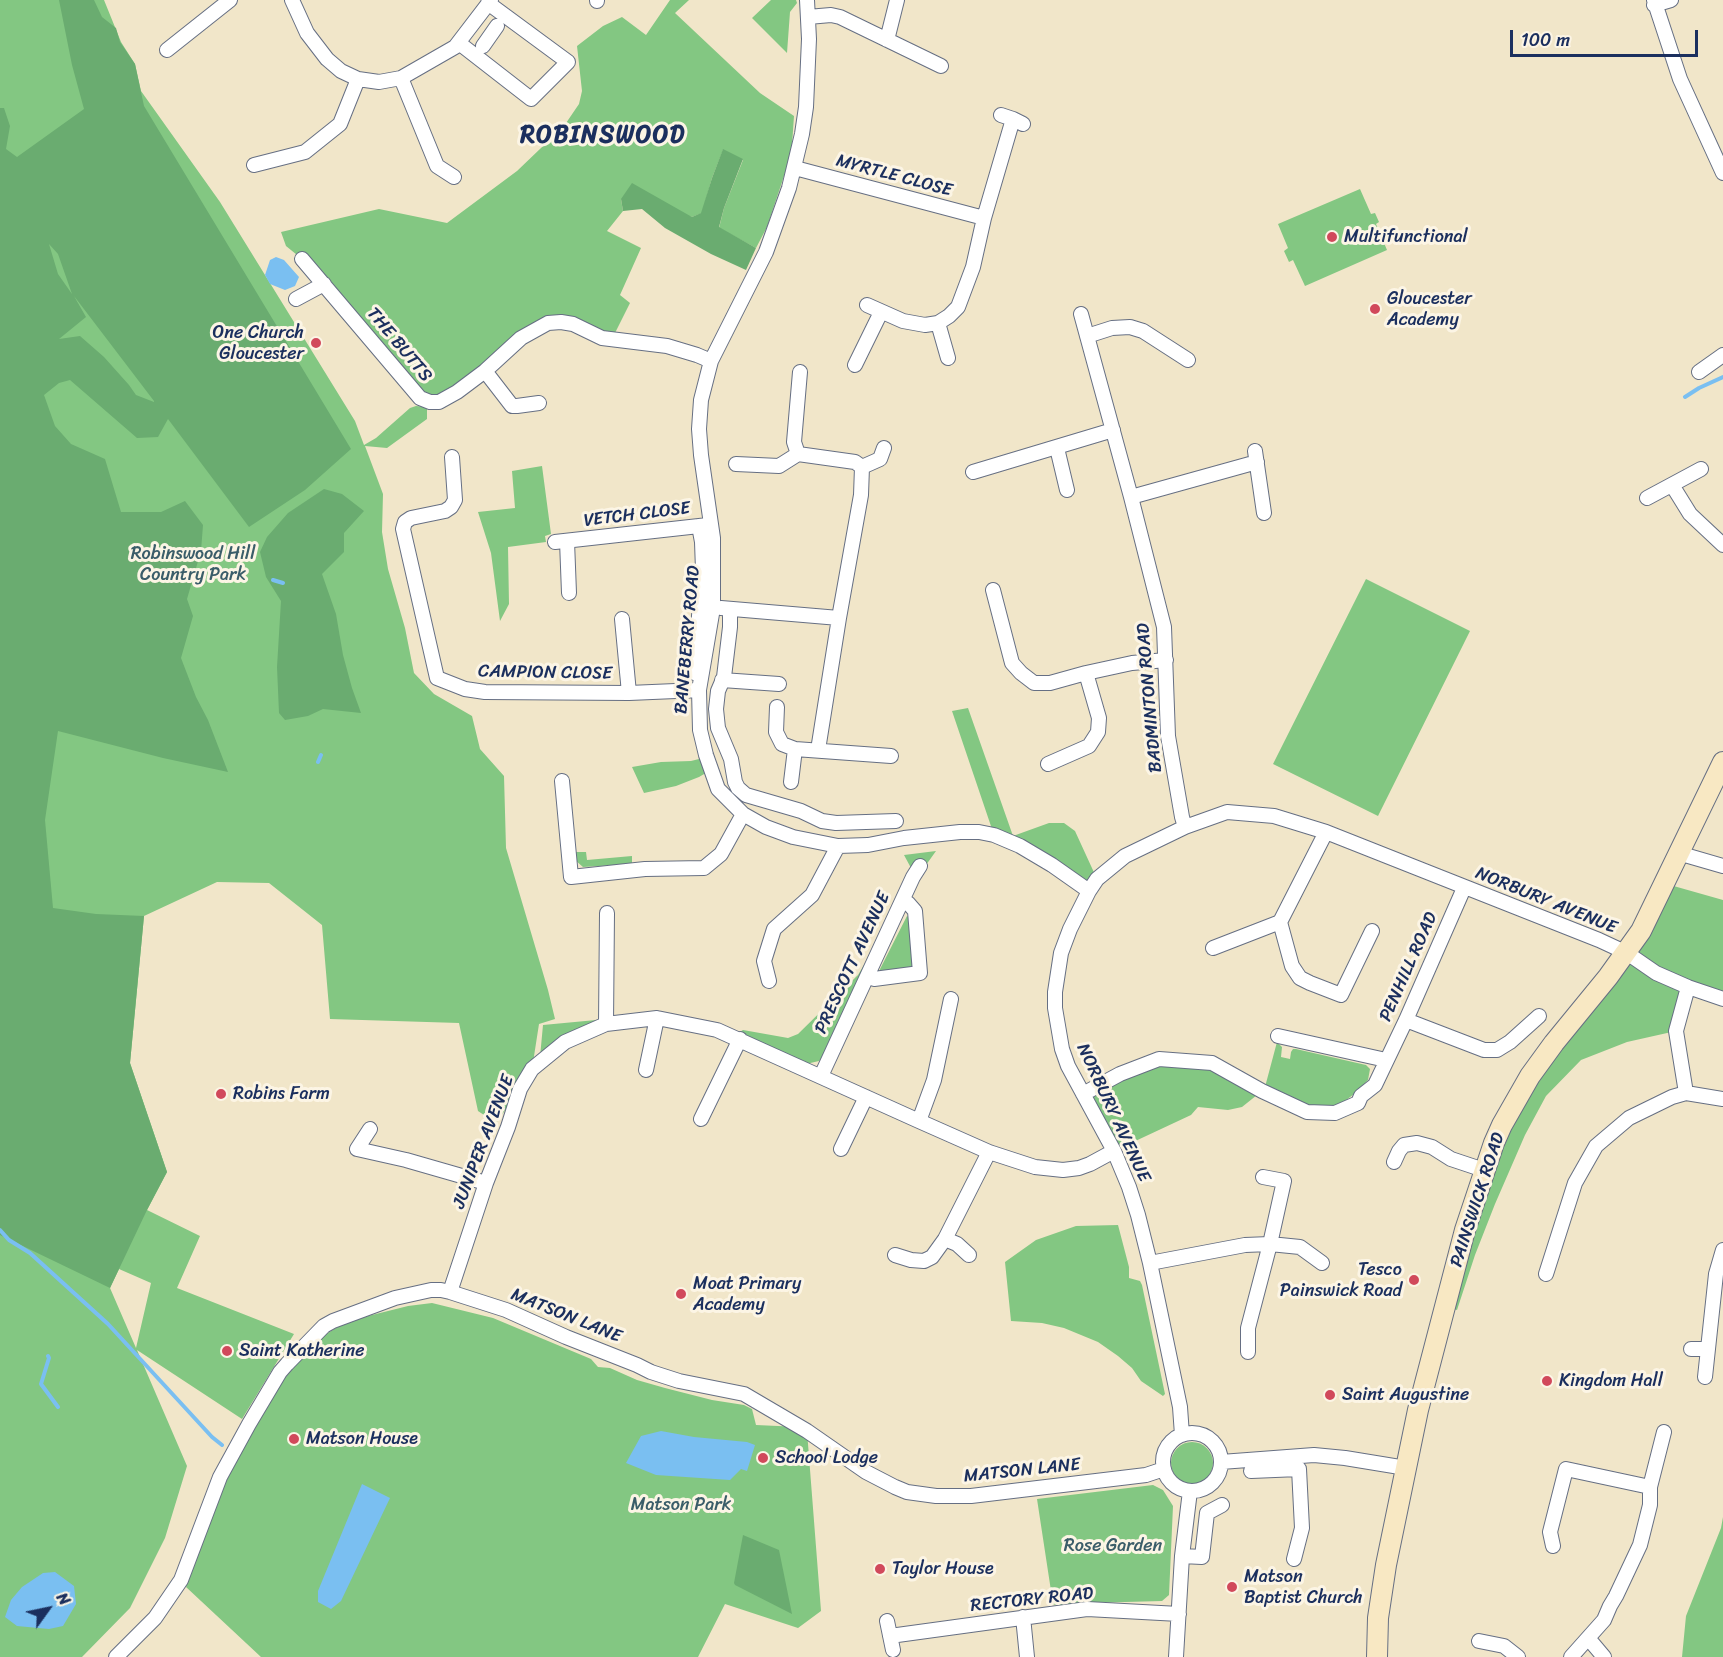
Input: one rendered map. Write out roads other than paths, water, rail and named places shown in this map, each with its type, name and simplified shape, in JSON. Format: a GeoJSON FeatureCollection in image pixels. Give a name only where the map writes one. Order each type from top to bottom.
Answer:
{"type":"FeatureCollection","features":[{"type":"Feature","properties":{"kind":"main road","name":"PAINSWICK ROAD"},"geometry":{"type":"LineString","coordinates":[[1377,1657],[1378,1618],[1388,1555],[1418,1410],[1484,1170],[1502,1125],[1530,1076],[1627,953],[1641,931],[1723,762]]}},
{"type":"Feature","properties":{"kind":"street"},"geometry":{"type":"LineString","coordinates":[[167,50],[230,0]]}},
{"type":"Feature","properties":{"kind":"street"},"geometry":{"type":"LineString","coordinates":[[292,0],[307,33],[327,59],[341,71],[358,79],[380,82],[401,78],[455,47],[490,2],[568,62],[531,99],[459,43]]}},
{"type":"Feature","properties":{"kind":"street","name":"BANEBERRY ROAD"},"geometry":{"type":"LineString","coordinates":[[807,0],[806,107],[795,168],[766,252],[711,361],[701,400],[699,429],[713,608],[695,690],[700,730],[718,789],[743,814],[766,828],[793,837],[838,846],[868,845],[904,838],[960,832],[994,835],[1020,846],[1089,891]]}},
{"type":"Feature","properties":{"kind":"street"},"geometry":{"type":"LineString","coordinates":[[887,40],[897,0]]}},
{"type":"Feature","properties":{"kind":"street"},"geometry":{"type":"LineString","coordinates":[[1671,0],[1654,3],[1680,79],[1723,173]]}},
{"type":"Feature","properties":{"kind":"street"},"geometry":{"type":"LineString","coordinates":[[808,17],[831,15],[840,17],[941,66]]}},
{"type":"Feature","properties":{"kind":"street"},"geometry":{"type":"LineString","coordinates":[[472,25],[490,37]]}},
{"type":"Feature","properties":{"kind":"street"},"geometry":{"type":"LineString","coordinates":[[401,78],[436,166],[454,177]]}},
{"type":"Feature","properties":{"kind":"street"},"geometry":{"type":"LineString","coordinates":[[254,165],[305,152],[340,124],[358,79]]}},
{"type":"Feature","properties":{"kind":"street"},"geometry":{"type":"LineString","coordinates":[[867,305],[903,321],[925,325],[938,323],[958,307],[974,267],[984,218],[1012,119]]}},
{"type":"Feature","properties":{"kind":"street","name":"MYRTLE CLOSE"},"geometry":{"type":"LineString","coordinates":[[795,168],[984,218]]}},
{"type":"Feature","properties":{"kind":"street","name":"THE BUTTS"},"geometry":{"type":"LineString","coordinates":[[302,259],[420,398],[430,402],[439,402],[457,392],[485,371],[521,338],[548,323],[573,324],[602,338],[667,346],[711,361]]}},
{"type":"Feature","properties":{"kind":"street"},"geometry":{"type":"LineString","coordinates":[[296,299],[324,284]]}},
{"type":"Feature","properties":{"kind":"street"},"geometry":{"type":"LineString","coordinates":[[855,365],[880,312]]}},
{"type":"Feature","properties":{"kind":"street","name":"BADMINTON ROAD"},"geometry":{"type":"LineString","coordinates":[[1081,314],[1164,627],[1168,736],[1185,827]]}},
{"type":"Feature","properties":{"kind":"street"},"geometry":{"type":"LineString","coordinates":[[938,323],[948,358]]}},
{"type":"Feature","properties":{"kind":"street"},"geometry":{"type":"LineString","coordinates":[[1087,336],[1112,328],[1130,327],[1143,331],[1188,360]]}},
{"type":"Feature","properties":{"kind":"street"},"geometry":{"type":"LineString","coordinates":[[1699,372],[1723,355]]}},
{"type":"Feature","properties":{"kind":"street"},"geometry":{"type":"LineString","coordinates":[[485,371],[513,405],[539,403]]}},
{"type":"Feature","properties":{"kind":"street"},"geometry":{"type":"LineString","coordinates":[[798,454],[795,442],[801,372]]}},
{"type":"Feature","properties":{"kind":"street"},"geometry":{"type":"LineString","coordinates":[[973,472],[1113,430]]}},
{"type":"Feature","properties":{"kind":"street"},"geometry":{"type":"LineString","coordinates":[[862,467],[880,459],[884,448]]}},
{"type":"Feature","properties":{"kind":"street"},"geometry":{"type":"LineString","coordinates":[[1057,448],[1067,490]]}},
{"type":"Feature","properties":{"kind":"street"},"geometry":{"type":"LineString","coordinates":[[736,464],[779,466],[798,454],[855,462],[862,467]]}},
{"type":"Feature","properties":{"kind":"street"},"geometry":{"type":"LineString","coordinates":[[1131,497],[1256,456],[1264,513]]}},
{"type":"Feature","properties":{"kind":"street","name":"CAMPION CLOSE"},"geometry":{"type":"LineString","coordinates":[[452,457],[455,500],[451,507],[411,518],[405,522],[403,529],[437,678],[465,689],[485,692],[629,693],[695,690]]}},
{"type":"Feature","properties":{"kind":"street"},"geometry":{"type":"LineString","coordinates":[[818,750],[861,495],[862,467]]}},
{"type":"Feature","properties":{"kind":"street"},"geometry":{"type":"LineString","coordinates":[[1647,498],[1701,470]]}},
{"type":"Feature","properties":{"kind":"street"},"geometry":{"type":"LineString","coordinates":[[1672,485],[1690,514],[1723,545]]}},
{"type":"Feature","properties":{"kind":"street"},"geometry":{"type":"LineString","coordinates":[[695,690],[696,632],[705,525]]}},
{"type":"Feature","properties":{"kind":"street","name":"VETCH CLOSE"},"geometry":{"type":"LineString","coordinates":[[570,594],[561,541],[705,525]]}},
{"type":"Feature","properties":{"kind":"street"},"geometry":{"type":"LineString","coordinates":[[993,590],[1012,663],[1034,683],[1050,683],[1132,663],[1166,660]]}},
{"type":"Feature","properties":{"kind":"street"},"geometry":{"type":"LineString","coordinates":[[713,608],[839,618]]}},
{"type":"Feature","properties":{"kind":"street"},"geometry":{"type":"LineString","coordinates":[[730,609],[722,680],[717,691],[716,709],[718,728],[732,759],[738,788],[746,795],[801,811],[822,821],[836,823],[896,821]]}},
{"type":"Feature","properties":{"kind":"street"},"geometry":{"type":"LineString","coordinates":[[622,619],[629,693]]}},
{"type":"Feature","properties":{"kind":"street"},"geometry":{"type":"LineString","coordinates":[[1048,764],[1089,746],[1098,732],[1099,718],[1086,673]]}},
{"type":"Feature","properties":{"kind":"street"},"geometry":{"type":"LineString","coordinates":[[722,680],[779,684]]}},
{"type":"Feature","properties":{"kind":"street"},"geometry":{"type":"LineString","coordinates":[[777,707],[776,732],[782,744],[795,749],[891,756]]}},
{"type":"Feature","properties":{"kind":"street"},"geometry":{"type":"LineString","coordinates":[[791,782],[795,749]]}},
{"type":"Feature","properties":{"kind":"street"},"geometry":{"type":"LineString","coordinates":[[562,780],[571,877],[645,869],[704,868],[721,854],[743,814]]}},
{"type":"Feature","properties":{"kind":"street","name":"NORBURY AVENUE"},"geometry":{"type":"LineString","coordinates":[[1182,1435],[1180,1407],[1150,1263],[1130,1187],[1114,1151],[1068,1066],[1062,1049],[1055,1008],[1054,992],[1060,953],[1070,929],[1097,879],[1125,856],[1185,827],[1227,812],[1274,816],[1326,832],[1599,940],[1627,953],[1656,973],[1723,999]]}},
{"type":"Feature","properties":{"kind":"street"},"geometry":{"type":"LineString","coordinates":[[1213,948],[1280,922],[1326,832]]}},
{"type":"Feature","properties":{"kind":"street"},"geometry":{"type":"LineString","coordinates":[[769,981],[764,961],[774,929],[812,895],[838,846]]}},
{"type":"Feature","properties":{"kind":"street"},"geometry":{"type":"LineString","coordinates":[[1678,854],[1723,866]]}},
{"type":"Feature","properties":{"kind":"street","name":"PRESCOTT AVENUE"},"geometry":{"type":"LineString","coordinates":[[821,1076],[920,866]]}},
{"type":"Feature","properties":{"kind":"street","name":"PENHILL ROAD"},"geometry":{"type":"LineString","coordinates":[[1083,1094],[1120,1074],[1159,1059],[1212,1063],[1262,1091],[1307,1112],[1335,1113],[1358,1103],[1361,1096],[1375,1085],[1464,888]]}},
{"type":"Feature","properties":{"kind":"street"},"geometry":{"type":"LineString","coordinates":[[874,979],[920,973],[915,911],[908,903]]}},
{"type":"Feature","properties":{"kind":"street"},"geometry":{"type":"LineString","coordinates":[[606,1024],[607,913]]}},
{"type":"Feature","properties":{"kind":"street"},"geometry":{"type":"LineString","coordinates":[[1280,922],[1292,966],[1300,978],[1341,995],[1372,931]]}},
{"type":"Feature","properties":{"kind":"street"},"geometry":{"type":"LineString","coordinates":[[1686,1092],[1676,1031],[1688,987]]}},
{"type":"Feature","properties":{"kind":"street"},"geometry":{"type":"LineString","coordinates":[[919,1121],[934,1080],[951,999]]}},
{"type":"Feature","properties":{"kind":"street"},"geometry":{"type":"LineString","coordinates":[[1406,1020],[1484,1050],[1497,1050],[1510,1042],[1539,1016]]}},
{"type":"Feature","properties":{"kind":"street"},"geometry":{"type":"LineString","coordinates":[[646,1070],[657,1018]]}},
{"type":"Feature","properties":{"kind":"street","name":"JUNIPER AVENUE"},"geometry":{"type":"LineString","coordinates":[[450,1292],[520,1089],[532,1070],[565,1042],[606,1024],[657,1018],[717,1030],[989,1152],[1035,1167],[1063,1170],[1079,1168],[1114,1151]]}},
{"type":"Feature","properties":{"kind":"street"},"geometry":{"type":"LineString","coordinates":[[1278,1035],[1386,1060]]}},
{"type":"Feature","properties":{"kind":"street"},"geometry":{"type":"LineString","coordinates":[[702,1119],[740,1039]]}},
{"type":"Feature","properties":{"kind":"street"},"geometry":{"type":"LineString","coordinates":[[1546,1274],[1575,1183],[1596,1146],[1629,1118],[1672,1096],[1686,1092],[1723,1099]]}},
{"type":"Feature","properties":{"kind":"street"},"geometry":{"type":"LineString","coordinates":[[841,1149],[866,1097]]}},
{"type":"Feature","properties":{"kind":"street"},"geometry":{"type":"LineString","coordinates":[[370,1129],[357,1149],[404,1164],[486,1183]]}},
{"type":"Feature","properties":{"kind":"street"},"geometry":{"type":"LineString","coordinates":[[1394,1162],[1404,1145],[1417,1143],[1432,1147],[1451,1160],[1484,1170]]}},
{"type":"Feature","properties":{"kind":"street"},"geometry":{"type":"LineString","coordinates":[[895,1255],[924,1261],[932,1257],[945,1239],[989,1152]]}},
{"type":"Feature","properties":{"kind":"street"},"geometry":{"type":"LineString","coordinates":[[1248,1352],[1248,1328],[1284,1181],[1263,1177]]}},
{"type":"Feature","properties":{"kind":"street"},"geometry":{"type":"LineString","coordinates":[[945,1239],[957,1244],[969,1255]]}},
{"type":"Feature","properties":{"kind":"street"},"geometry":{"type":"LineString","coordinates":[[1150,1263],[1245,1245],[1270,1244],[1300,1247],[1322,1263]]}},
{"type":"Feature","properties":{"kind":"street"},"geometry":{"type":"LineString","coordinates":[[1705,1377],[1716,1274],[1723,1250]]}},
{"type":"Feature","properties":{"kind":"street","name":"MATSON LANE"},"geometry":{"type":"LineString","coordinates":[[116,1657],[155,1618],[181,1580],[220,1477],[280,1372],[324,1326],[395,1298],[431,1290],[450,1292],[506,1310],[651,1372],[679,1381],[744,1394],[807,1431],[866,1472],[907,1492],[936,1496],[971,1496],[1146,1475],[1164,1469]]}},
{"type":"Feature","properties":{"kind":"street"},"geometry":{"type":"LineString","coordinates":[[1691,1349],[1708,1349]]}},
{"type":"Feature","properties":{"kind":"street"},"geometry":{"type":"LineString","coordinates":[[1571,1657],[1604,1620],[1640,1545],[1650,1505],[1650,1487],[1664,1432]]}},
{"type":"Feature","properties":{"kind":"street"},"geometry":{"type":"LineString","coordinates":[[1191,1433],[1203,1435],[1218,1449],[1220,1470],[1215,1480],[1199,1490],[1190,1491],[1174,1485],[1164,1469],[1163,1457],[1168,1446],[1182,1435],[1191,1433]]}},
{"type":"Feature","properties":{"kind":"street"},"geometry":{"type":"LineString","coordinates":[[1221,1462],[1314,1455],[1406,1468]]}},
{"type":"Feature","properties":{"kind":"street"},"geometry":{"type":"LineString","coordinates":[[1290,1457],[1299,1469],[1302,1528],[1294,1559]]}},
{"type":"Feature","properties":{"kind":"street"},"geometry":{"type":"LineString","coordinates":[[1553,1546],[1550,1532],[1565,1464],[1650,1487]]}},
{"type":"Feature","properties":{"kind":"street"},"geometry":{"type":"LineString","coordinates":[[1251,1471],[1299,1469]]}},
{"type":"Feature","properties":{"kind":"street"},"geometry":{"type":"LineString","coordinates":[[1176,1657],[1182,1556],[1190,1491]]}},
{"type":"Feature","properties":{"kind":"street"},"geometry":{"type":"LineString","coordinates":[[1182,1556],[1202,1561],[1207,1513],[1222,1505]]}},
{"type":"Feature","properties":{"kind":"street","name":"RECTORY ROAD"},"geometry":{"type":"LineString","coordinates":[[891,1636],[1087,1609],[1179,1614]]}},
{"type":"Feature","properties":{"kind":"street"},"geometry":{"type":"LineString","coordinates":[[1023,1617],[1027,1657]]}},
{"type":"Feature","properties":{"kind":"street"},"geometry":{"type":"LineString","coordinates":[[887,1621],[893,1650]]}},
{"type":"Feature","properties":{"kind":"street"},"geometry":{"type":"LineString","coordinates":[[1588,1638],[1604,1657]]}},
{"type":"Feature","properties":{"kind":"street"},"geometry":{"type":"LineString","coordinates":[[1478,1644],[1504,1647],[1518,1657]]}},
{"type":"Feature","properties":{"kind":"water"},"geometry":{"type":"Polygon","coordinates":[[[276,257],[284,260],[299,277],[295,286],[285,290],[270,284],[265,275],[270,260],[276,257]]]}},
{"type":"Feature","properties":{"kind":"water"},"geometry":{"type":"Polygon","coordinates":[[[661,1431],[755,1445],[747,1471],[741,1469],[730,1480],[656,1475],[626,1463],[641,1436],[661,1431]]]}},
{"type":"Feature","properties":{"kind":"water"},"geometry":{"type":"Polygon","coordinates":[[[362,1484],[390,1498],[341,1601],[331,1609],[318,1602],[318,1591],[362,1484]]]}},
{"type":"Feature","properties":{"kind":"water"},"geometry":{"type":"Polygon","coordinates":[[[55,1572],[74,1586],[76,1604],[63,1626],[49,1629],[17,1626],[5,1617],[11,1600],[22,1587],[43,1573],[55,1572]]]}},
{"type":"Feature","properties":{"kind":"waterway"},"geometry":{"type":"LineString","coordinates":[[1685,397],[1723,377]]}},
{"type":"Feature","properties":{"kind":"waterway"},"geometry":{"type":"LineString","coordinates":[[273,580],[283,583]]}},
{"type":"Feature","properties":{"kind":"waterway"},"geometry":{"type":"LineString","coordinates":[[318,762],[321,755]]}},
{"type":"Feature","properties":{"kind":"waterway"},"geometry":{"type":"LineString","coordinates":[[0,1230],[9,1240],[30,1253],[108,1324],[222,1445]]}},
{"type":"Feature","properties":{"kind":"waterway"},"geometry":{"type":"LineString","coordinates":[[48,1356],[41,1384],[58,1407]]}},
{"type":"Feature","properties":{"kind":"place","name":"Multifunctional"},"geometry":{"type":"Point","coordinates":[1332,237]}},
{"type":"Feature","properties":{"kind":"place","name":"Gloucester Academy"},"geometry":{"type":"Point","coordinates":[1375,309]}},
{"type":"Feature","properties":{"kind":"place","name":"One Church Gloucester"},"geometry":{"type":"Point","coordinates":[316,343]}},
{"type":"Feature","properties":{"kind":"place","name":"Robins Farm"},"geometry":{"type":"Point","coordinates":[221,1094]}},
{"type":"Feature","properties":{"kind":"place","name":"Tesco Painswick Road"},"geometry":{"type":"Point","coordinates":[1414,1280]}},
{"type":"Feature","properties":{"kind":"place","name":"Moat Primary Academy"},"geometry":{"type":"Point","coordinates":[681,1294]}},
{"type":"Feature","properties":{"kind":"place","name":"Saint Katherine"},"geometry":{"type":"Point","coordinates":[227,1351]}},
{"type":"Feature","properties":{"kind":"place","name":"Kingdom Hall"},"geometry":{"type":"Point","coordinates":[1547,1381]}},
{"type":"Feature","properties":{"kind":"place","name":"Saint Augustine"},"geometry":{"type":"Point","coordinates":[1330,1395]}},
{"type":"Feature","properties":{"kind":"place","name":"Matson House"},"geometry":{"type":"Point","coordinates":[294,1439]}},
{"type":"Feature","properties":{"kind":"place","name":"School Lodge"},"geometry":{"type":"Point","coordinates":[763,1458]}},
{"type":"Feature","properties":{"kind":"place","name":"Taylor House"},"geometry":{"type":"Point","coordinates":[880,1569]}},
{"type":"Feature","properties":{"kind":"place","name":"Matson Baptist Church"},"geometry":{"type":"Point","coordinates":[1232,1587]}},
{"type":"Feature","properties":{"kind":"district","name":"ROBINSWOOD"},"geometry":{"type":"Point","coordinates":[603,136]}},
{"type":"Feature","properties":{"kind":"park label","name":"Robinswood Hill Country Park"},"geometry":{"type":"Point","coordinates":[193,564]}},
{"type":"Feature","properties":{"kind":"park label","name":"Matson Park"},"geometry":{"type":"Point","coordinates":[681,1505]}},
{"type":"Feature","properties":{"kind":"park label","name":"Rose Garden"},"geometry":{"type":"Point","coordinates":[1113,1546]}}]}
